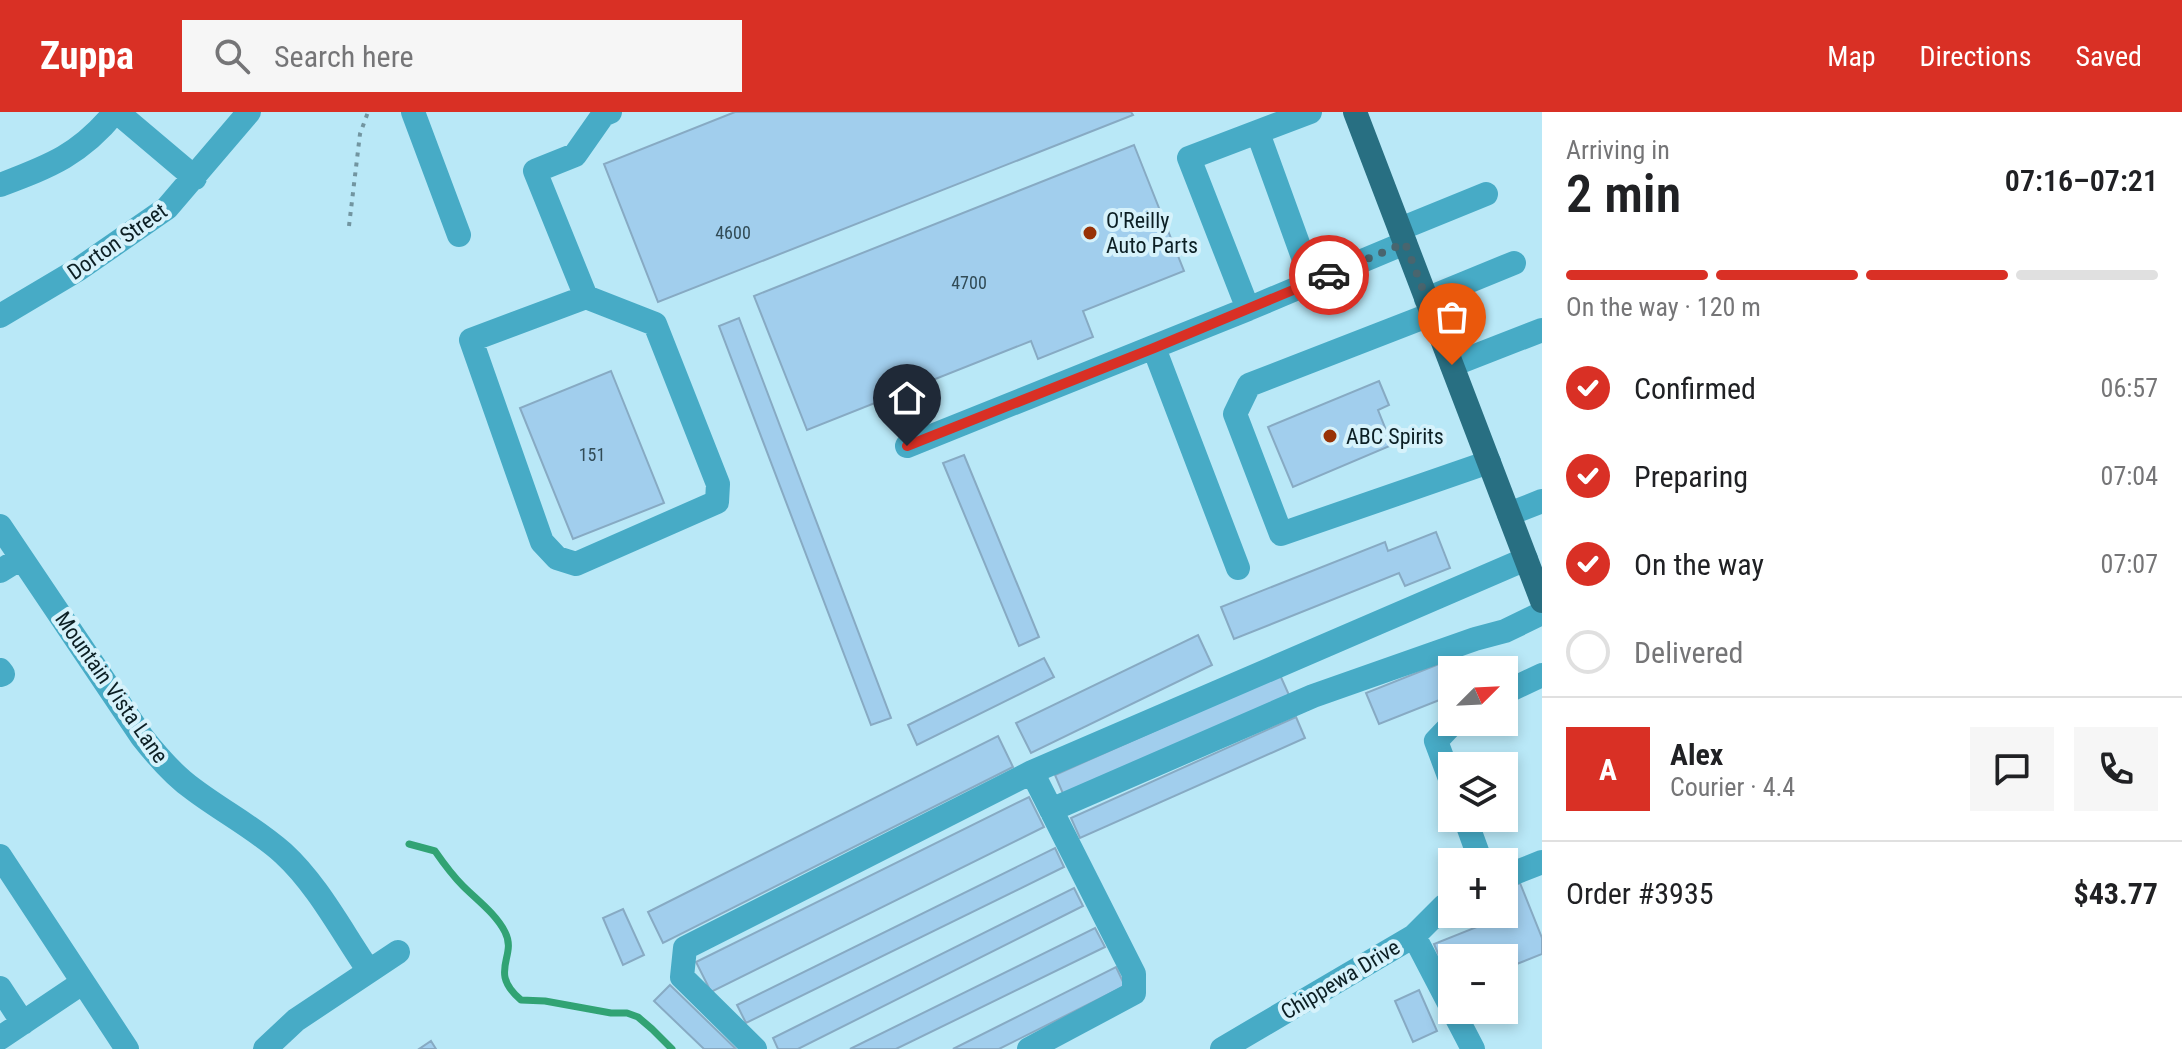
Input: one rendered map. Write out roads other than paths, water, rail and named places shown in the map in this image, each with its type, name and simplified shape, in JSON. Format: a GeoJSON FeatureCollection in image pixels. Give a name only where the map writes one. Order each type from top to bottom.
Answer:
{"type":"FeatureCollection","features":[{"type":"Feature","properties":{"kind":"main road"},"geometry":{"type":"LineString","coordinates":[[1355,112],[1542,601]]}},
{"type":"Feature","properties":{"kind":"street"},"geometry":{"type":"LineString","coordinates":[[0,185],[70,155],[116,112],[195,178]]}},
{"type":"Feature","properties":{"kind":"street","name":"Dorton Street"},"geometry":{"type":"LineString","coordinates":[[0,316],[79,269],[167,208],[249,112]]}},
{"type":"Feature","properties":{"kind":"street"},"geometry":{"type":"LineString","coordinates":[[413,112],[459,235]]}},
{"type":"Feature","properties":{"kind":"street"},"geometry":{"type":"LineString","coordinates":[[586,297],[471,340],[542,542],[557,558],[576,564],[717,502],[718,484],[655,324],[586,297],[535,171],[575,155],[603,115],[610,112]]}},
{"type":"Feature","properties":{"kind":"street"},"geometry":{"type":"LineString","coordinates":[[1248,309],[1189,158],[1310,112]]}},
{"type":"Feature","properties":{"kind":"street"},"geometry":{"type":"LineString","coordinates":[[1258,133],[1312,282]]}},
{"type":"Feature","properties":{"kind":"street"},"geometry":{"type":"LineString","coordinates":[[907,446],[1312,282],[1486,194]]}},
{"type":"Feature","properties":{"kind":"street"},"geometry":{"type":"LineString","coordinates":[[1489,462],[1281,534],[1235,414],[1249,385],[1429,306],[1514,263]]}},
{"type":"Feature","properties":{"kind":"street"},"geometry":{"type":"LineString","coordinates":[[1452,365],[1542,330]]}},
{"type":"Feature","properties":{"kind":"street"},"geometry":{"type":"LineString","coordinates":[[1154,348],[1238,568]]}},
{"type":"Feature","properties":{"kind":"street"},"geometry":{"type":"LineString","coordinates":[[1509,514],[1542,501]]}},
{"type":"Feature","properties":{"kind":"street","name":"Mountain Vista Lane"},"geometry":{"type":"LineString","coordinates":[[0,526],[157,756],[192,789],[284,854],[315,890],[369,971]]}},
{"type":"Feature","properties":{"kind":"street"},"geometry":{"type":"LineString","coordinates":[[0,571],[21,558]]}},
{"type":"Feature","properties":{"kind":"street"},"geometry":{"type":"LineString","coordinates":[[755,1049],[682,977],[685,948],[1032,772],[1526,559]]}},
{"type":"Feature","properties":{"kind":"street"},"geometry":{"type":"LineString","coordinates":[[1051,810],[1313,696],[1505,631],[1542,613]]}},
{"type":"Feature","properties":{"kind":"street"},"geometry":{"type":"LineString","coordinates":[[1518,686],[1542,675]]}},
{"type":"Feature","properties":{"kind":"street"},"geometry":{"type":"LineString","coordinates":[[1029,1049],[1134,993],[1134,974],[1032,772]]}},
{"type":"Feature","properties":{"kind":"street"},"geometry":{"type":"LineString","coordinates":[[0,856],[127,1049]]}},
{"type":"Feature","properties":{"kind":"street"},"geometry":{"type":"LineString","coordinates":[[1518,871],[1542,862]]}},
{"type":"Feature","properties":{"kind":"street","name":"Chippewa Drive"},"geometry":{"type":"LineString","coordinates":[[1222,1049],[1414,936],[1438,912]]}},
{"type":"Feature","properties":{"kind":"street"},"geometry":{"type":"LineString","coordinates":[[1414,936],[1473,1049]]}},
{"type":"Feature","properties":{"kind":"street"},"geometry":{"type":"LineString","coordinates":[[265,1049],[296,1020],[398,952]]}},
{"type":"Feature","properties":{"kind":"street"},"geometry":{"type":"LineString","coordinates":[[0,1038],[82,983]]}},
{"type":"Feature","properties":{"kind":"street"},"geometry":{"type":"LineString","coordinates":[[0,988],[23,1023]]}},
{"type":"Feature","properties":{"kind":"waterway"},"geometry":{"type":"LineString","coordinates":[[409,844],[435,851],[455,878],[501,925],[508,941],[504,972],[506,981],[521,1000],[627,1013],[638,1017],[672,1049]]}},
{"type":"Feature","properties":{"kind":"place","name":"O'Reilly Auto Parts"},"geometry":{"type":"Point","coordinates":[1090,233]}},
{"type":"Feature","properties":{"kind":"place","name":"ABC Spirits"},"geometry":{"type":"Point","coordinates":[1330,436]}}]}
